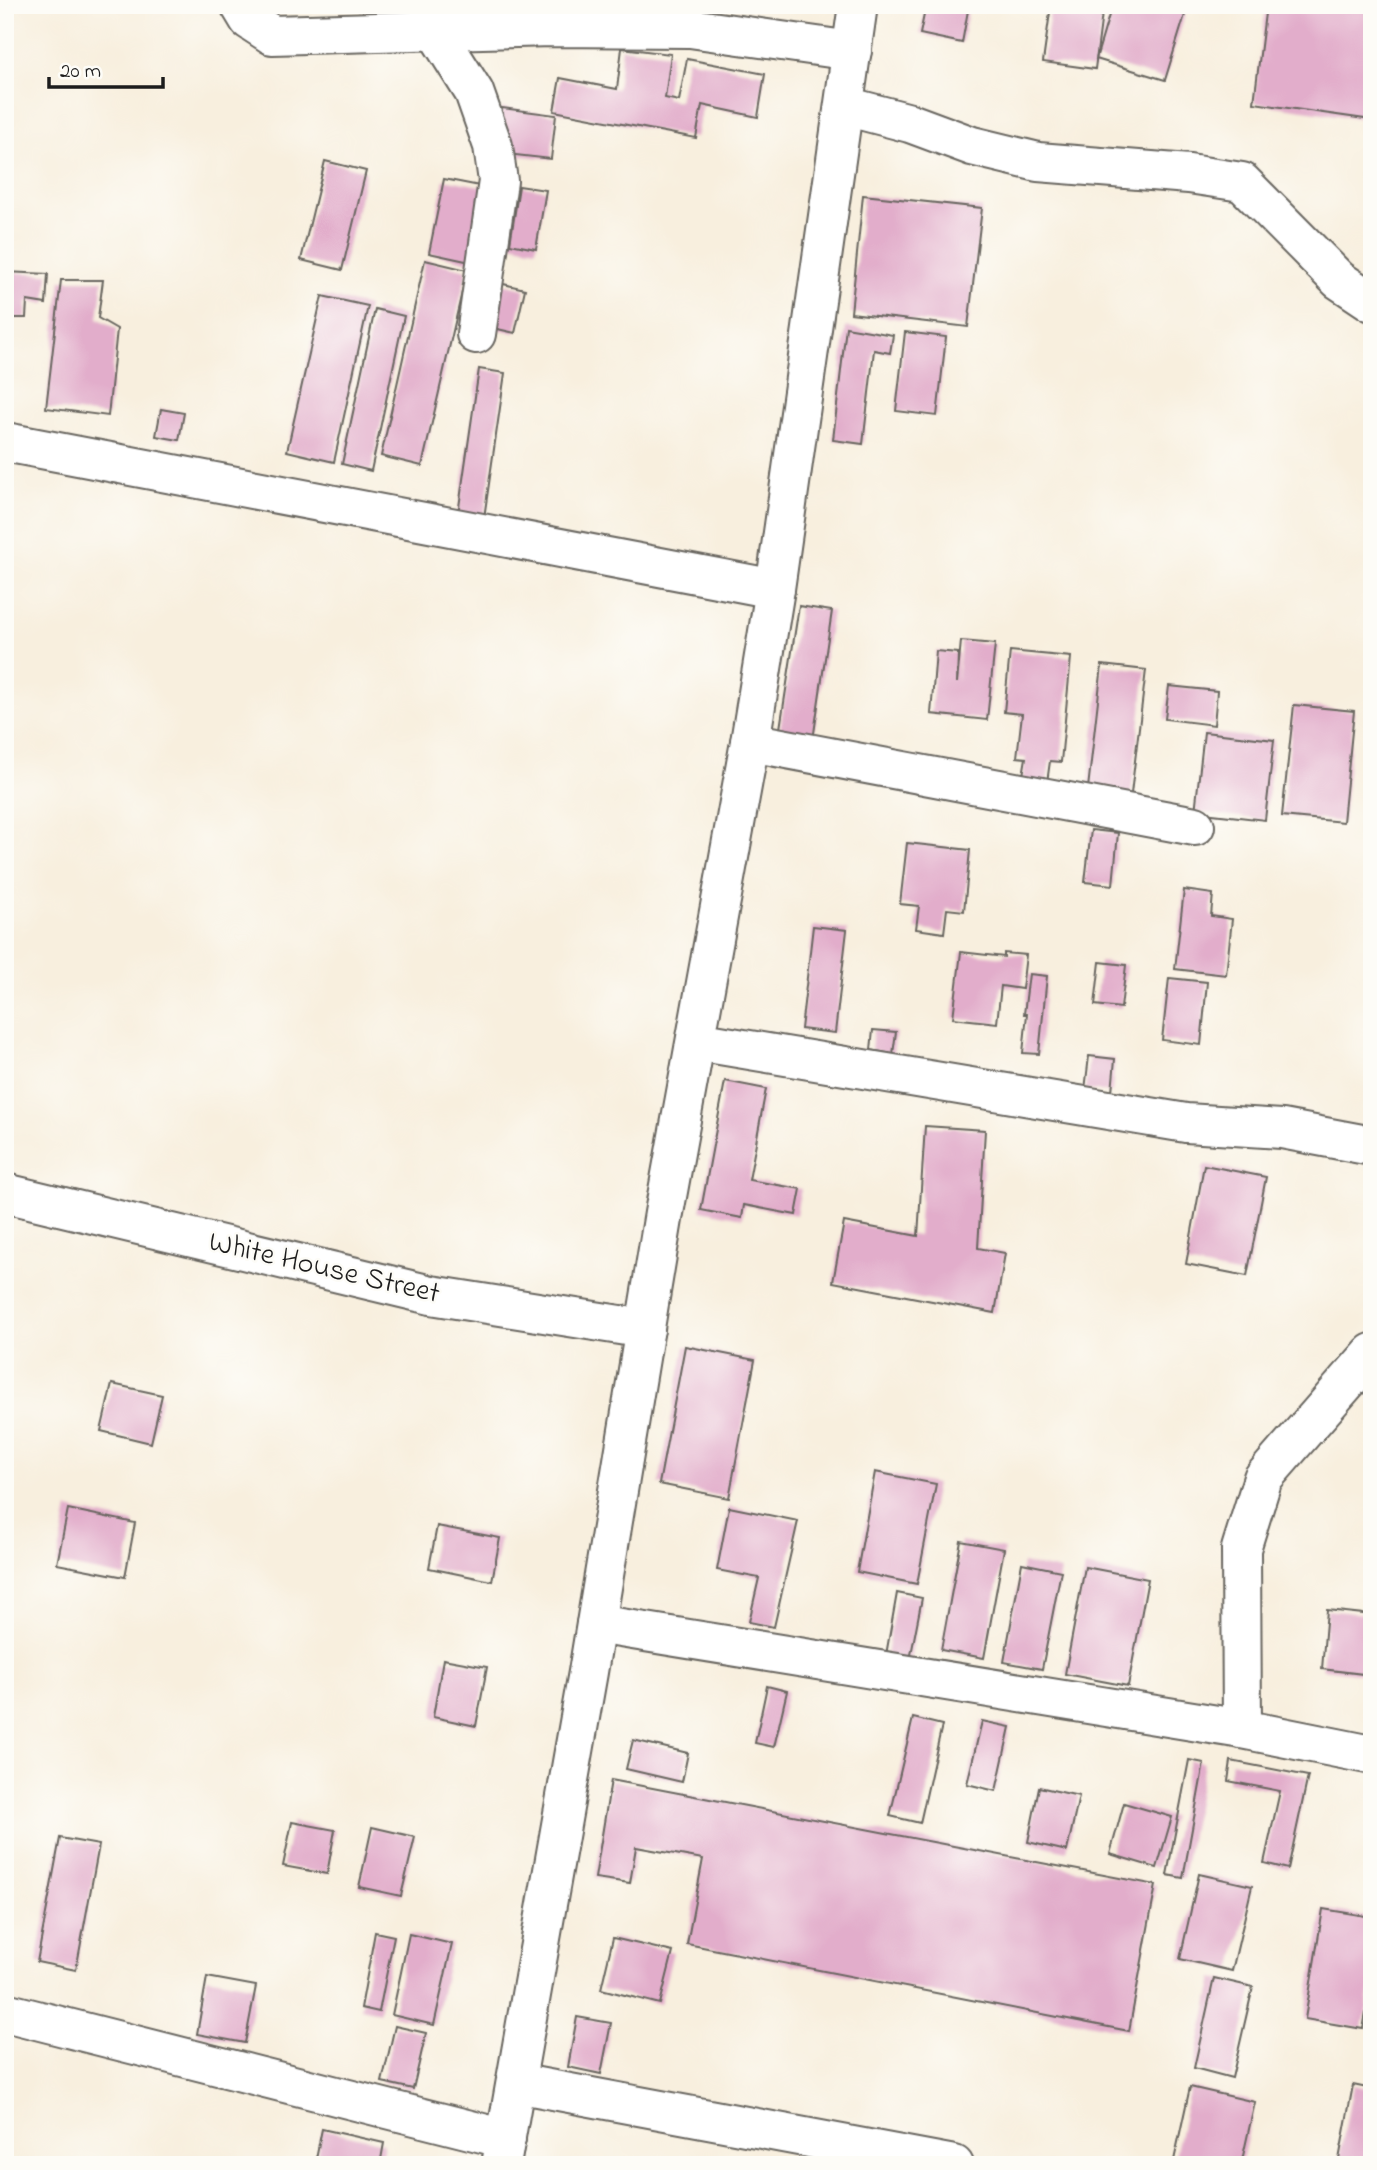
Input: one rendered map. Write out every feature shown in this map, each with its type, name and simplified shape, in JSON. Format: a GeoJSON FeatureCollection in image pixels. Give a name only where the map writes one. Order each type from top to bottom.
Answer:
{"type":"FeatureCollection","features":[{"type":"Feature","properties":{"kind":"street"},"geometry":{"type":"LineString","coordinates":[[240,5],[249,20],[272,35],[433,18],[550,27],[690,28],[852,51]]}},
{"type":"Feature","properties":{"kind":"street"},"geometry":{"type":"LineString","coordinates":[[517,5],[550,27]]}},
{"type":"Feature","properties":{"kind":"street"},"geometry":{"type":"LineString","coordinates":[[5,2012],[504,2152],[645,1329],[750,742],[775,589],[858,5]]}},
{"type":"Feature","properties":{"kind":"street"},"geometry":{"type":"LineString","coordinates":[[433,18],[474,92],[493,146],[498,181],[477,334]]}},
{"type":"Feature","properties":{"kind":"street"},"geometry":{"type":"LineString","coordinates":[[845,106],[910,123],[972,146],[1038,162],[1189,174],[1242,182],[1339,280],[1372,302]]}},
{"type":"Feature","properties":{"kind":"street"},"geometry":{"type":"LineString","coordinates":[[5,442],[775,589]]}},
{"type":"Feature","properties":{"kind":"street"},"geometry":{"type":"LineString","coordinates":[[750,742],[1195,826]]}},
{"type":"Feature","properties":{"kind":"street"},"geometry":{"type":"LineString","coordinates":[[696,1041],[1172,1121],[1282,1129],[1372,1146]]}},
{"type":"Feature","properties":{"kind":"street","name":"White House Street"},"geometry":{"type":"LineString","coordinates":[[5,1193],[430,1295],[645,1329]]}},
{"type":"Feature","properties":{"kind":"street"},"geometry":{"type":"LineString","coordinates":[[1242,1729],[1241,1549],[1263,1479],[1372,1353]]}},
{"type":"Feature","properties":{"kind":"street"},"geometry":{"type":"LineString","coordinates":[[596,1624],[1242,1729],[1372,1755]]}},
{"type":"Feature","properties":{"kind":"street"},"geometry":{"type":"LineString","coordinates":[[516,2082],[954,2165]]}},
{"type":"Feature","properties":{"kind":"building"},"geometry":{"type":"Polygon","coordinates":[[[926,5],[969,5],[962,43],[920,34],[926,5]]]}},
{"type":"Feature","properties":{"kind":"building"},"geometry":{"type":"Polygon","coordinates":[[[1051,5],[1103,5],[1095,69],[1043,62],[1051,5]]]}},
{"type":"Feature","properties":{"kind":"building"},"geometry":{"type":"Polygon","coordinates":[[[1112,5],[1188,5],[1165,80],[1096,59],[1112,5]]]}},
{"type":"Feature","properties":{"kind":"building"},"geometry":{"type":"Polygon","coordinates":[[[1266,5],[1372,5],[1372,120],[1254,103],[1266,5]]]}},
{"type":"Feature","properties":{"kind":"building"},"geometry":{"type":"Polygon","coordinates":[[[622,48],[671,54],[665,98],[679,101],[687,59],[765,74],[758,117],[702,105],[696,138],[554,111],[560,78],[617,89],[622,48]]]}},
{"type":"Feature","properties":{"kind":"building"},"geometry":{"type":"Polygon","coordinates":[[[502,108],[556,115],[551,159],[497,153],[502,108]]]}},
{"type":"Feature","properties":{"kind":"building"},"geometry":{"type":"Polygon","coordinates":[[[325,161],[366,171],[342,270],[301,260],[325,161]]]}},
{"type":"Feature","properties":{"kind":"building"},"geometry":{"type":"Polygon","coordinates":[[[444,179],[490,188],[475,263],[429,253],[444,179]]]}},
{"type":"Feature","properties":{"kind":"building"},"geometry":{"type":"Polygon","coordinates":[[[519,186],[546,190],[536,249],[510,244],[519,186]]]}},
{"type":"Feature","properties":{"kind":"building"},"geometry":{"type":"Polygon","coordinates":[[[863,195],[982,208],[968,327],[851,313],[863,195]]]}},
{"type":"Feature","properties":{"kind":"building"},"geometry":{"type":"Polygon","coordinates":[[[425,260],[467,270],[422,466],[381,456],[425,260]]]}},
{"type":"Feature","properties":{"kind":"building"},"geometry":{"type":"Polygon","coordinates":[[[5,272],[48,274],[46,304],[27,301],[26,318],[5,318],[5,272]]]}},
{"type":"Feature","properties":{"kind":"building"},"geometry":{"type":"Polygon","coordinates":[[[61,280],[103,280],[98,318],[117,329],[108,416],[46,408],[61,280]]]}},
{"type":"Feature","properties":{"kind":"building"},"geometry":{"type":"Polygon","coordinates":[[[499,283],[525,289],[515,333],[489,327],[499,283]]]}},
{"type":"Feature","properties":{"kind":"building"},"geometry":{"type":"Polygon","coordinates":[[[322,296],[368,306],[334,462],[287,451],[322,296]]]}},
{"type":"Feature","properties":{"kind":"building"},"geometry":{"type":"Polygon","coordinates":[[[375,309],[404,316],[371,471],[342,464],[375,309]]]}},
{"type":"Feature","properties":{"kind":"building"},"geometry":{"type":"Polygon","coordinates":[[[846,327],[893,335],[890,353],[874,350],[863,444],[833,440],[846,327]]]}},
{"type":"Feature","properties":{"kind":"building"},"geometry":{"type":"Polygon","coordinates":[[[905,332],[946,337],[937,416],[896,411],[905,332]]]}},
{"type":"Feature","properties":{"kind":"building"},"geometry":{"type":"Polygon","coordinates":[[[479,369],[505,373],[484,518],[458,514],[479,369]]]}},
{"type":"Feature","properties":{"kind":"building"},"geometry":{"type":"Polygon","coordinates":[[[161,409],[184,413],[179,440],[156,436],[161,409]]]}},
{"type":"Feature","properties":{"kind":"building"},"geometry":{"type":"Polygon","coordinates":[[[799,606],[832,611],[813,740],[779,735],[799,606]]]}},
{"type":"Feature","properties":{"kind":"building"},"geometry":{"type":"Polygon","coordinates":[[[961,641],[995,644],[987,720],[931,714],[936,651],[958,653],[957,683],[961,641]]]}},
{"type":"Feature","properties":{"kind":"building"},"geometry":{"type":"Polygon","coordinates":[[[1010,651],[1071,657],[1061,762],[1050,761],[1046,790],[1021,787],[1026,758],[1017,757],[1022,714],[1004,712],[1010,651]]]}},
{"type":"Feature","properties":{"kind":"building"},"geometry":{"type":"Polygon","coordinates":[[[1102,665],[1146,670],[1130,802],[1087,797],[1102,665]]]}},
{"type":"Feature","properties":{"kind":"building"},"geometry":{"type":"Polygon","coordinates":[[[1169,686],[1217,691],[1214,725],[1165,719],[1169,686]]]}},
{"type":"Feature","properties":{"kind":"building"},"geometry":{"type":"Polygon","coordinates":[[[1294,705],[1354,711],[1343,822],[1282,816],[1294,705]]]}},
{"type":"Feature","properties":{"kind":"building"},"geometry":{"type":"Polygon","coordinates":[[[1204,732],[1274,740],[1265,820],[1195,812],[1204,732]]]}},
{"type":"Feature","properties":{"kind":"building"},"geometry":{"type":"Polygon","coordinates":[[[1091,830],[1118,833],[1113,885],[1085,882],[1091,830]]]}},
{"type":"Feature","properties":{"kind":"building"},"geometry":{"type":"Polygon","coordinates":[[[907,843],[970,850],[964,911],[947,909],[944,933],[916,929],[919,906],[900,904],[907,843]]]}},
{"type":"Feature","properties":{"kind":"building"},"geometry":{"type":"Polygon","coordinates":[[[1184,890],[1213,894],[1211,916],[1232,919],[1226,975],[1175,969],[1184,890]]]}},
{"type":"Feature","properties":{"kind":"building"},"geometry":{"type":"Polygon","coordinates":[[[813,926],[847,930],[835,1033],[801,1029],[813,926]]]}},
{"type":"Feature","properties":{"kind":"building"},"geometry":{"type":"Polygon","coordinates":[[[961,952],[1004,957],[1004,953],[1026,955],[1022,989],[1001,986],[997,1023],[953,1018],[961,952]]]}},
{"type":"Feature","properties":{"kind":"building"},"geometry":{"type":"Polygon","coordinates":[[[1100,962],[1126,965],[1121,1008],[1095,1005],[1100,962]]]}},
{"type":"Feature","properties":{"kind":"building"},"geometry":{"type":"Polygon","coordinates":[[[1029,974],[1047,976],[1039,1054],[1023,1053],[1029,974]]]}},
{"type":"Feature","properties":{"kind":"building"},"geometry":{"type":"Polygon","coordinates":[[[1169,978],[1207,982],[1201,1045],[1162,1040],[1169,978]]]}},
{"type":"Feature","properties":{"kind":"building"},"geometry":{"type":"Polygon","coordinates":[[[873,1030],[896,1032],[893,1054],[871,1050],[873,1030]]]}},
{"type":"Feature","properties":{"kind":"building"},"geometry":{"type":"Polygon","coordinates":[[[1089,1056],[1115,1059],[1112,1092],[1085,1090],[1089,1056]]]}},
{"type":"Feature","properties":{"kind":"building"},"geometry":{"type":"Polygon","coordinates":[[[725,1081],[766,1089],[749,1180],[801,1189],[796,1215],[744,1205],[742,1218],[701,1210],[725,1081]]]}},
{"type":"Feature","properties":{"kind":"building"},"geometry":{"type":"Polygon","coordinates":[[[925,1126],[985,1130],[978,1248],[1005,1253],[995,1313],[833,1282],[844,1222],[918,1236],[925,1126]]]}},
{"type":"Feature","properties":{"kind":"building"},"geometry":{"type":"Polygon","coordinates":[[[1204,1165],[1266,1177],[1247,1276],[1186,1264],[1204,1165]]]}},
{"type":"Feature","properties":{"kind":"building"},"geometry":{"type":"Polygon","coordinates":[[[685,1346],[755,1360],[729,1498],[659,1484],[685,1346]]]}},
{"type":"Feature","properties":{"kind":"building"},"geometry":{"type":"Polygon","coordinates":[[[112,1384],[162,1395],[151,1443],[101,1431],[112,1384]]]}},
{"type":"Feature","properties":{"kind":"building"},"geometry":{"type":"Polygon","coordinates":[[[875,1472],[936,1484],[917,1584],[857,1572],[875,1472]]]}},
{"type":"Feature","properties":{"kind":"building"},"geometry":{"type":"Polygon","coordinates":[[[729,1507],[798,1521],[774,1627],[749,1622],[759,1578],[717,1570],[729,1507]]]}},
{"type":"Feature","properties":{"kind":"building"},"geometry":{"type":"Polygon","coordinates":[[[68,1509],[135,1523],[125,1577],[57,1564],[68,1509]]]}},
{"type":"Feature","properties":{"kind":"building"},"geometry":{"type":"Polygon","coordinates":[[[437,1526],[500,1538],[492,1581],[429,1568],[437,1526]]]}},
{"type":"Feature","properties":{"kind":"building"},"geometry":{"type":"Polygon","coordinates":[[[961,1541],[1004,1549],[984,1658],[941,1650],[961,1541]]]}},
{"type":"Feature","properties":{"kind":"building"},"geometry":{"type":"Polygon","coordinates":[[[1022,1563],[1061,1571],[1042,1669],[1004,1662],[1022,1563]]]}},
{"type":"Feature","properties":{"kind":"building"},"geometry":{"type":"Polygon","coordinates":[[[1085,1567],[1148,1579],[1128,1686],[1065,1674],[1085,1567]]]}},
{"type":"Feature","properties":{"kind":"building"},"geometry":{"type":"Polygon","coordinates":[[[897,1593],[922,1598],[910,1660],[886,1655],[897,1593]]]}},
{"type":"Feature","properties":{"kind":"building"},"geometry":{"type":"Polygon","coordinates":[[[1327,1610],[1372,1615],[1372,1675],[1322,1669],[1327,1610]]]}},
{"type":"Feature","properties":{"kind":"building"},"geometry":{"type":"Polygon","coordinates":[[[443,1659],[487,1667],[476,1726],[433,1717],[443,1659]]]}},
{"type":"Feature","properties":{"kind":"building"},"geometry":{"type":"Polygon","coordinates":[[[767,1686],[787,1691],[774,1747],[755,1743],[767,1686]]]}},
{"type":"Feature","properties":{"kind":"building"},"geometry":{"type":"Polygon","coordinates":[[[913,1718],[942,1725],[920,1823],[890,1816],[913,1718]]]}},
{"type":"Feature","properties":{"kind":"building"},"geometry":{"type":"Polygon","coordinates":[[[982,1721],[1010,1727],[996,1791],[967,1784],[982,1721]]]}},
{"type":"Feature","properties":{"kind":"building"},"geometry":{"type":"Polygon","coordinates":[[[633,1740],[688,1753],[682,1782],[626,1769],[633,1740]]]}},
{"type":"Feature","properties":{"kind":"building"},"geometry":{"type":"Polygon","coordinates":[[[1189,1760],[1204,1763],[1183,1878],[1167,1875],[1189,1760]]]}},
{"type":"Feature","properties":{"kind":"building"},"geometry":{"type":"Polygon","coordinates":[[[1231,1761],[1308,1776],[1288,1869],[1264,1863],[1280,1791],[1228,1781],[1231,1761]]]}},
{"type":"Feature","properties":{"kind":"building"},"geometry":{"type":"Polygon","coordinates":[[[611,1780],[1156,1885],[1129,2031],[687,1944],[703,1859],[636,1847],[630,1883],[595,1878],[611,1780]]]}},
{"type":"Feature","properties":{"kind":"building"},"geometry":{"type":"Polygon","coordinates":[[[1039,1787],[1079,1796],[1067,1851],[1028,1842],[1039,1787]]]}},
{"type":"Feature","properties":{"kind":"building"},"geometry":{"type":"Polygon","coordinates":[[[1124,1803],[1172,1817],[1157,1868],[1110,1854],[1124,1803]]]}},
{"type":"Feature","properties":{"kind":"building"},"geometry":{"type":"Polygon","coordinates":[[[292,1822],[335,1830],[327,1874],[283,1866],[292,1822]]]}},
{"type":"Feature","properties":{"kind":"building"},"geometry":{"type":"Polygon","coordinates":[[[372,1827],[415,1837],[401,1896],[359,1887],[372,1827]]]}},
{"type":"Feature","properties":{"kind":"building"},"geometry":{"type":"Polygon","coordinates":[[[60,1838],[99,1845],[76,1970],[37,1962],[60,1838]]]}},
{"type":"Feature","properties":{"kind":"building"},"geometry":{"type":"Polygon","coordinates":[[[1199,1874],[1252,1886],[1232,1971],[1180,1959],[1199,1874]]]}},
{"type":"Feature","properties":{"kind":"building"},"geometry":{"type":"Polygon","coordinates":[[[1323,1909],[1372,1917],[1372,1981],[1363,2029],[1305,2019],[1323,1909]]]}},
{"type":"Feature","properties":{"kind":"building"},"geometry":{"type":"Polygon","coordinates":[[[375,1932],[394,1936],[379,2012],[361,2008],[375,1932]]]}},
{"type":"Feature","properties":{"kind":"building"},"geometry":{"type":"Polygon","coordinates":[[[409,1934],[452,1944],[434,2025],[392,2015],[409,1934]]]}},
{"type":"Feature","properties":{"kind":"building"},"geometry":{"type":"Polygon","coordinates":[[[613,1938],[673,1952],[660,2004],[601,1989],[613,1938]]]}},
{"type":"Feature","properties":{"kind":"building"},"geometry":{"type":"Polygon","coordinates":[[[207,1977],[256,1986],[245,2043],[197,2034],[207,1977]]]}},
{"type":"Feature","properties":{"kind":"building"},"geometry":{"type":"Polygon","coordinates":[[[1214,1978],[1253,1987],[1232,2078],[1194,2068],[1214,1978]]]}},
{"type":"Feature","properties":{"kind":"building"},"geometry":{"type":"Polygon","coordinates":[[[577,2017],[611,2023],[601,2074],[568,2067],[577,2017]]]}},
{"type":"Feature","properties":{"kind":"building"},"geometry":{"type":"Polygon","coordinates":[[[395,2026],[426,2033],[413,2089],[382,2082],[395,2026]]]}},
{"type":"Feature","properties":{"kind":"building"},"geometry":{"type":"Polygon","coordinates":[[[1353,2085],[1372,2089],[1372,2165],[1338,2165],[1353,2085]]]}},
{"type":"Feature","properties":{"kind":"building"},"geometry":{"type":"Polygon","coordinates":[[[1190,2087],[1255,2102],[1241,2165],[1173,2165],[1190,2087]]]}},
{"type":"Feature","properties":{"kind":"building"},"geometry":{"type":"Polygon","coordinates":[[[322,2129],[384,2143],[380,2165],[315,2163],[322,2129]]]}}]}
